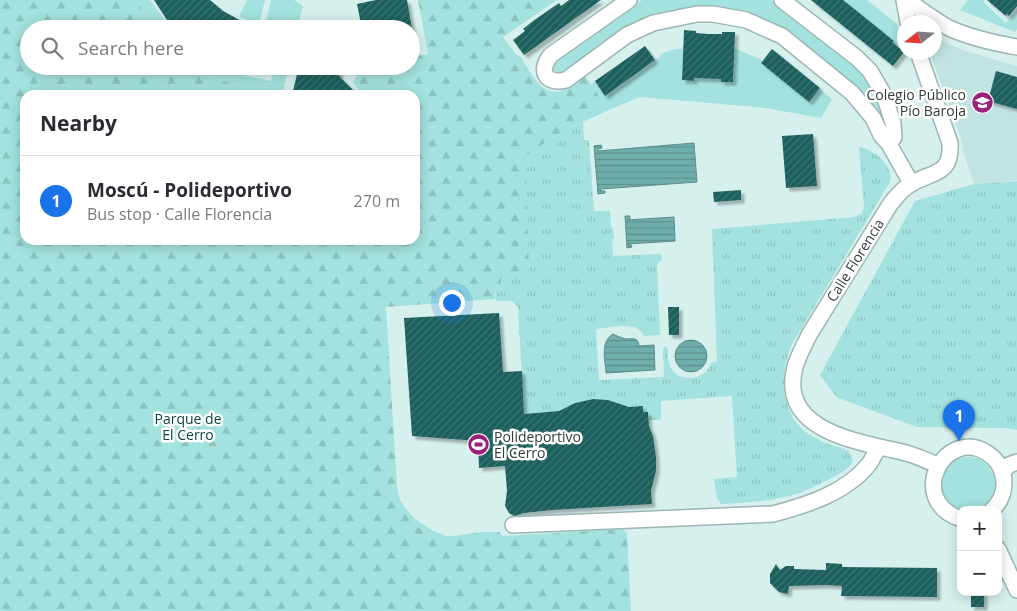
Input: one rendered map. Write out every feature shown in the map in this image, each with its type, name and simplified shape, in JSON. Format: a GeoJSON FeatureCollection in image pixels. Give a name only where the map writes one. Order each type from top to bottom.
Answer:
{"type":"FeatureCollection","features":[{"type":"Feature","properties":{"kind":"street"},"geometry":{"type":"LineString","coordinates":[[630,0],[551,55],[546,61],[545,76],[558,82],[566,80],[627,35],[664,19],[696,14],[713,14],[746,20],[782,36],[852,93],[873,118],[881,135],[889,144],[911,183]]}},
{"type":"Feature","properties":{"kind":"street"},"geometry":{"type":"LineString","coordinates":[[782,0],[857,58],[870,71],[884,95],[893,123],[894,137],[889,144]]}},
{"type":"Feature","properties":{"kind":"street"},"geometry":{"type":"LineString","coordinates":[[905,0],[907,15]]}},
{"type":"Feature","properties":{"kind":"street"},"geometry":{"type":"LineString","coordinates":[[905,0],[936,20],[963,34],[993,43],[1017,47]]}},
{"type":"Feature","properties":{"kind":"street","name":"Calle Florencia"},"geometry":{"type":"LineString","coordinates":[[921,60],[950,143],[951,154],[949,162],[942,170],[911,183],[891,203],[809,336],[799,356],[793,381],[798,404],[804,414],[823,429],[840,436],[907,454],[938,465]]}},
{"type":"Feature","properties":{"kind":"street"},"geometry":{"type":"LineString","coordinates":[[512,525],[773,514],[796,508],[838,489],[869,464],[879,447]]}},
{"type":"Feature","properties":{"kind":"street"},"geometry":{"type":"LineString","coordinates":[[957,517],[944,510],[936,498],[933,482],[938,465],[951,452],[973,448],[984,451],[993,458],[1002,473],[1003,490],[1001,498],[995,506]]}},
{"type":"Feature","properties":{"kind":"street"},"geometry":{"type":"LineString","coordinates":[[1002,473],[1009,465],[1017,462]]}},
{"type":"Feature","properties":{"kind":"street"},"geometry":{"type":"LineString","coordinates":[[999,551],[1017,590]]}},
{"type":"Feature","properties":{"kind":"shaded area","name":"Colegio Público Pío Baroja"},"geometry":{"type":"Polygon","coordinates":[[[942,41],[966,51],[1017,66],[1017,180],[974,184],[963,151],[961,138],[933,60],[942,60],[942,41]]]}},
{"type":"Feature","properties":{"kind":"shaded area"},"geometry":{"type":"Polygon","coordinates":[[[694,143],[697,182],[601,189],[605,193],[598,194],[594,146],[601,145],[602,148],[598,149],[598,151],[694,143]]]}},
{"type":"Feature","properties":{"kind":"shaded area"},"geometry":{"type":"Polygon","coordinates":[[[625,216],[630,216],[630,219],[627,220],[674,217],[675,241],[628,244],[632,247],[627,248],[625,216]]]}},
{"type":"Feature","properties":{"kind":"shaded area"},"geometry":{"type":"Polygon","coordinates":[[[613,334],[626,339],[635,339],[638,341],[639,346],[654,345],[655,370],[606,373],[605,346],[609,337],[613,334]]]}},
{"type":"Feature","properties":{"kind":"shaded area"},"geometry":{"type":"Polygon","coordinates":[[[691,340],[697,341],[702,345],[706,350],[706,362],[702,367],[697,371],[691,372],[685,371],[680,367],[676,362],[675,356],[676,350],[680,345],[685,341],[691,340]]]}},
{"type":"Feature","properties":{"kind":"green space","name":"Parque de El Cerro"},"geometry":{"type":"Polygon","coordinates":[[[0,0],[137,0],[150,20],[20,20],[20,75],[212,75],[234,85],[284,88],[283,90],[20,90],[20,245],[420,245],[420,90],[359,90],[353,83],[357,75],[420,75],[420,55],[428,54],[418,0],[557,0],[503,37],[518,57],[520,56],[541,86],[553,92],[560,91],[585,76],[609,110],[563,131],[524,157],[528,161],[526,165],[529,273],[501,278],[501,286],[495,287],[495,299],[386,307],[397,486],[400,500],[415,519],[433,531],[446,536],[482,532],[499,532],[503,536],[623,529],[627,534],[631,611],[0,611],[0,0]]]}},
{"type":"Feature","properties":{"kind":"green space"},"geometry":{"type":"Polygon","coordinates":[[[137,0],[150,0],[164,20],[150,20],[137,0]]]}},
{"type":"Feature","properties":{"kind":"green space"},"geometry":{"type":"Polygon","coordinates":[[[247,0],[265,0],[260,20],[246,20],[239,16],[247,0]]]}},
{"type":"Feature","properties":{"kind":"green space"},"geometry":{"type":"Polygon","coordinates":[[[271,0],[294,0],[303,6],[299,20],[266,20],[271,0]]]}},
{"type":"Feature","properties":{"kind":"green space"},"geometry":{"type":"Polygon","coordinates":[[[642,0],[771,0],[859,67],[877,93],[888,126],[883,128],[781,28],[747,12],[736,10],[688,8],[655,16],[566,72],[556,73],[553,68],[553,62],[642,0]]]}},
{"type":"Feature","properties":{"kind":"green space"},"geometry":{"type":"Polygon","coordinates":[[[843,0],[867,0],[897,24],[897,46],[892,42],[894,40],[885,33],[883,35],[868,23],[870,21],[844,4],[846,2],[843,0]]]}},
{"type":"Feature","properties":{"kind":"green space"},"geometry":{"type":"Polygon","coordinates":[[[968,0],[985,0],[983,2],[1006,23],[1017,10],[1017,29],[1015,32],[960,10],[968,0]]]}},
{"type":"Feature","properties":{"kind":"green space"},"geometry":{"type":"Polygon","coordinates":[[[734,48],[763,61],[761,63],[809,102],[819,89],[832,99],[821,118],[766,108],[640,97],[609,110],[591,85],[595,81],[606,96],[660,57],[660,55],[671,50],[680,49],[683,49],[682,80],[694,81],[694,78],[721,79],[721,82],[733,82],[734,48]]]}},
{"type":"Feature","properties":{"kind":"green space"},"geometry":{"type":"Polygon","coordinates":[[[212,75],[243,75],[271,81],[273,75],[287,75],[284,88],[234,85],[212,75]]]}},
{"type":"Feature","properties":{"kind":"green space"},"geometry":{"type":"Polygon","coordinates":[[[583,122],[584,140],[589,140],[594,211],[610,211],[614,239],[612,239],[613,256],[661,254],[662,260],[657,264],[660,335],[644,336],[641,331],[629,326],[596,329],[599,380],[664,377],[663,350],[665,346],[668,349],[671,368],[675,373],[686,378],[692,378],[704,373],[711,363],[717,362],[712,230],[854,217],[862,213],[864,207],[859,147],[865,148],[882,159],[889,170],[890,182],[791,346],[785,367],[784,388],[793,418],[802,429],[811,435],[826,443],[849,451],[853,461],[844,470],[818,485],[792,495],[766,500],[721,504],[717,498],[714,479],[737,477],[732,396],[661,401],[661,420],[649,420],[648,412],[643,412],[643,406],[629,407],[608,400],[593,399],[575,403],[559,411],[524,414],[518,307],[512,301],[496,301],[495,287],[501,286],[501,278],[528,161],[524,157],[563,131],[583,122]]]}},
{"type":"Feature","properties":{"kind":"green space"},"geometry":{"type":"Polygon","coordinates":[[[1017,181],[1017,430],[1003,428],[917,427],[836,397],[820,375],[915,201],[974,184],[1017,181]]]}},
{"type":"Feature","properties":{"kind":"green space"},"geometry":{"type":"Polygon","coordinates":[[[968,457],[978,459],[987,465],[994,479],[993,494],[983,506],[957,506],[957,508],[946,499],[941,484],[943,474],[949,465],[958,459],[968,457]]]}},
{"type":"Feature","properties":{"kind":"building"},"geometry":{"type":"Polygon","coordinates":[[[154,0],[210,0],[223,11],[240,20],[167,20],[154,0]]]}},
{"type":"Feature","properties":{"kind":"building"},"geometry":{"type":"Polygon","coordinates":[[[376,0],[407,0],[410,20],[360,20],[357,4],[376,0]]]}},
{"type":"Feature","properties":{"kind":"building"},"geometry":{"type":"Polygon","coordinates":[[[569,0],[601,0],[524,55],[513,40],[525,31],[523,29],[533,21],[559,3],[561,6],[569,0]]]}},
{"type":"Feature","properties":{"kind":"building"},"geometry":{"type":"Polygon","coordinates":[[[811,0],[843,0],[894,41],[892,42],[897,46],[898,60],[893,66],[811,0]]]}},
{"type":"Feature","properties":{"kind":"building"},"geometry":{"type":"Polygon","coordinates":[[[987,0],[1017,0],[1017,6],[1009,16],[1007,14],[1006,16],[987,0]]]}},
{"type":"Feature","properties":{"kind":"building"},"geometry":{"type":"Polygon","coordinates":[[[684,30],[708,34],[735,32],[733,82],[721,82],[721,79],[694,78],[694,81],[682,80],[684,30]]]}},
{"type":"Feature","properties":{"kind":"building"},"geometry":{"type":"Polygon","coordinates":[[[645,46],[655,60],[605,96],[595,81],[645,46]]]}},
{"type":"Feature","properties":{"kind":"building"},"geometry":{"type":"Polygon","coordinates":[[[772,49],[820,88],[809,102],[761,63],[772,49]]]}},
{"type":"Feature","properties":{"kind":"building"},"geometry":{"type":"Polygon","coordinates":[[[996,71],[1017,77],[1017,109],[988,101],[996,71]]]}},
{"type":"Feature","properties":{"kind":"building"},"geometry":{"type":"Polygon","coordinates":[[[297,75],[339,75],[353,90],[293,90],[297,75]]]}},
{"type":"Feature","properties":{"kind":"building"},"geometry":{"type":"Polygon","coordinates":[[[813,134],[817,186],[786,188],[782,136],[813,134]]]}},
{"type":"Feature","properties":{"kind":"building"},"geometry":{"type":"Polygon","coordinates":[[[741,190],[741,200],[714,202],[713,192],[741,190]]]}},
{"type":"Feature","properties":{"kind":"building"},"geometry":{"type":"Polygon","coordinates":[[[668,307],[679,307],[679,335],[669,335],[668,307]]]}},
{"type":"Feature","properties":{"kind":"building"},"geometry":{"type":"Polygon","coordinates":[[[499,313],[503,372],[522,371],[524,414],[559,411],[575,403],[593,399],[608,400],[629,407],[643,406],[643,412],[648,412],[656,457],[656,471],[651,491],[652,504],[552,510],[514,516],[509,513],[505,506],[507,491],[505,466],[479,468],[478,441],[412,436],[404,318],[499,313]]]}},
{"type":"Feature","properties":{"kind":"building"},"geometry":{"type":"Polygon","coordinates":[[[826,563],[842,564],[842,567],[937,568],[937,597],[841,596],[842,586],[826,585],[789,586],[788,594],[779,592],[770,583],[770,574],[776,564],[780,570],[786,566],[794,566],[794,569],[826,570],[826,563]]]}},
{"type":"Feature","properties":{"kind":"building"},"geometry":{"type":"Polygon","coordinates":[[[971,596],[984,596],[984,607],[971,607],[971,596]]]}},
{"type":"Feature","properties":{"kind":"place","name":"Colegio Público Pío Baroja"},"geometry":{"type":"Point","coordinates":[982,102]}},
{"type":"Feature","properties":{"kind":"place","name":"Moscú - Polideportivo"},"geometry":{"type":"Point","coordinates":[959,441]}},
{"type":"Feature","properties":{"kind":"place","name":"Polideportivo El Cerro"},"geometry":{"type":"Point","coordinates":[478,444]}}]}
